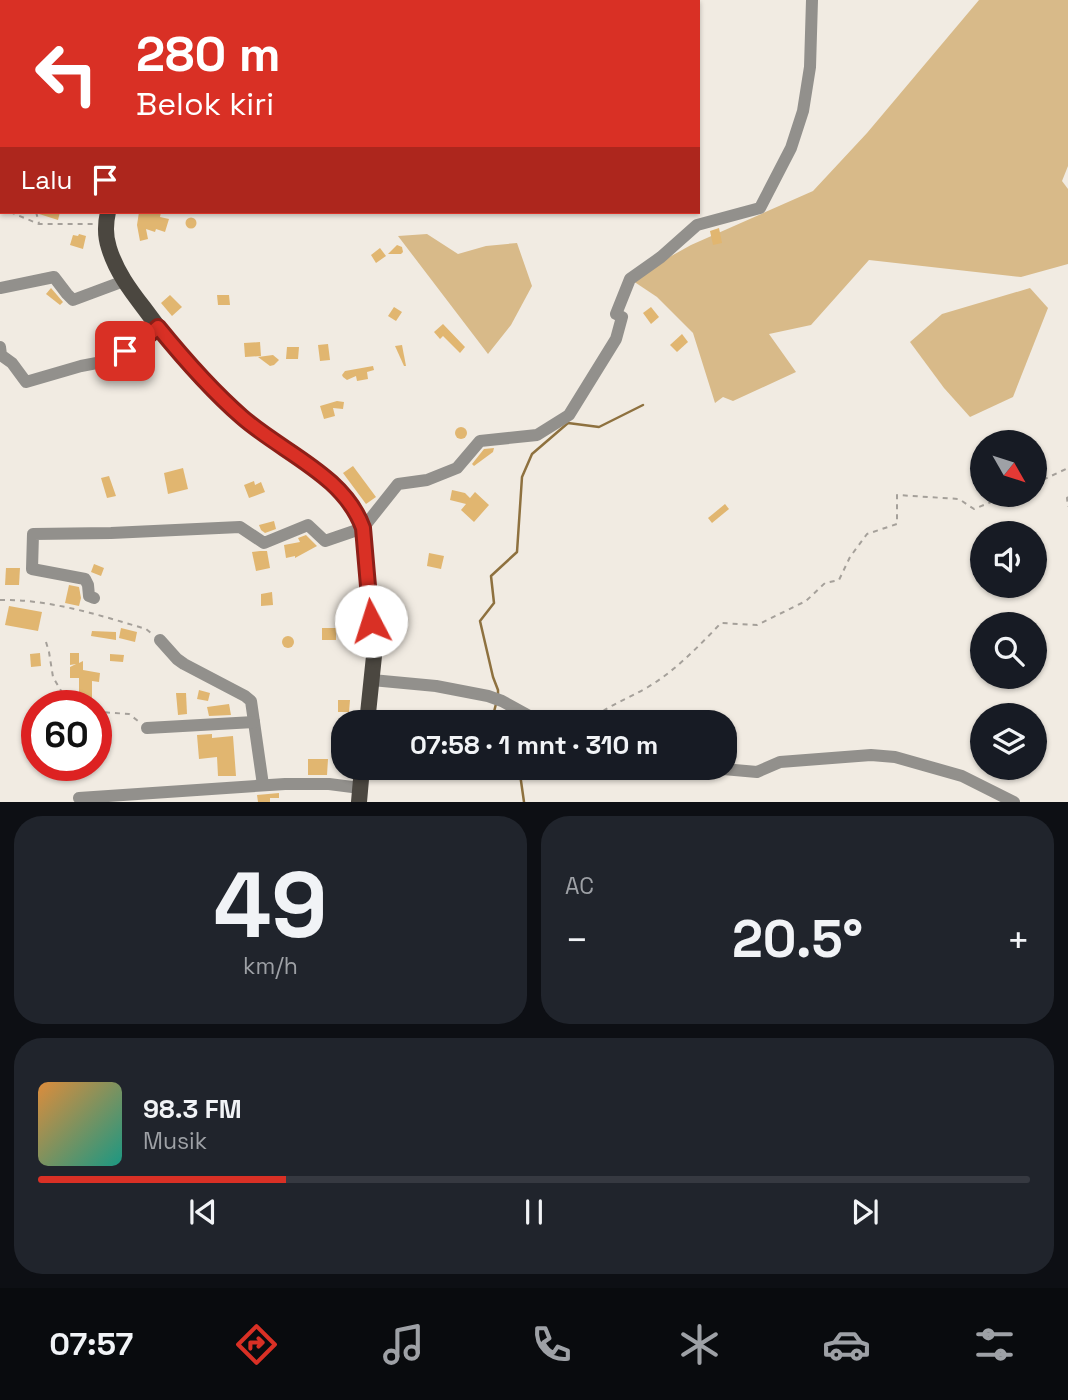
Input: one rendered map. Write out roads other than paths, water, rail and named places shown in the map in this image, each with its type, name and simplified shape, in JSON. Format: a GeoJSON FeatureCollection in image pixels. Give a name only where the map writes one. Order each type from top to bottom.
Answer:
{"type":"FeatureCollection","features":[{"type":"Feature","properties":{"kind":"main road"},"geometry":{"type":"LineString","coordinates":[[106,219],[110,251],[124,281],[189,365],[245,420],[339,489],[354,509],[363,528],[374,656],[369,710]]}},
{"type":"Feature","properties":{"kind":"street"},"geometry":{"type":"LineString","coordinates":[[94,598],[89,596],[85,579],[32,569],[33,534],[240,527],[264,543],[308,525],[325,541],[363,528],[398,484],[426,480],[457,468],[480,441],[537,435],[569,415],[616,339],[622,317],[616,314],[630,279],[661,257],[697,225],[760,208],[791,148],[803,111],[810,67],[812,0]]}},
{"type":"Feature","properties":{"kind":"street"},"geometry":{"type":"LineString","coordinates":[[0,288],[54,278],[73,300],[124,281]]}},
{"type":"Feature","properties":{"kind":"street"},"geometry":{"type":"LineString","coordinates":[[0,349],[1,355],[12,363],[26,382],[102,362],[142,341],[158,327]]}},
{"type":"Feature","properties":{"kind":"street"},"geometry":{"type":"LineString","coordinates":[[160,640],[184,664],[251,701],[263,785]]}},
{"type":"Feature","properties":{"kind":"street"},"geometry":{"type":"LineString","coordinates":[[372,680],[436,686],[498,699],[518,710]]}},
{"type":"Feature","properties":{"kind":"street"},"geometry":{"type":"LineString","coordinates":[[147,728],[254,722]]}},
{"type":"Feature","properties":{"kind":"street"},"geometry":{"type":"LineString","coordinates":[[737,770],[757,772],[780,762],[871,755],[895,757],[962,776],[1014,802]]}},
{"type":"Feature","properties":{"kind":"street"},"geometry":{"type":"LineString","coordinates":[[79,798],[263,785],[361,782]]}},
{"type":"Feature","properties":{"kind":"waterway"},"geometry":{"type":"LineString","coordinates":[[498,694],[480,621],[494,603],[491,576],[517,552],[522,477],[532,454],[568,423],[599,427],[643,405]]}},
{"type":"Feature","properties":{"kind":"waterway"},"geometry":{"type":"LineString","coordinates":[[494,710],[496,704]]}},
{"type":"Feature","properties":{"kind":"waterway"},"geometry":{"type":"LineString","coordinates":[[521,780],[524,802]]}}]}
